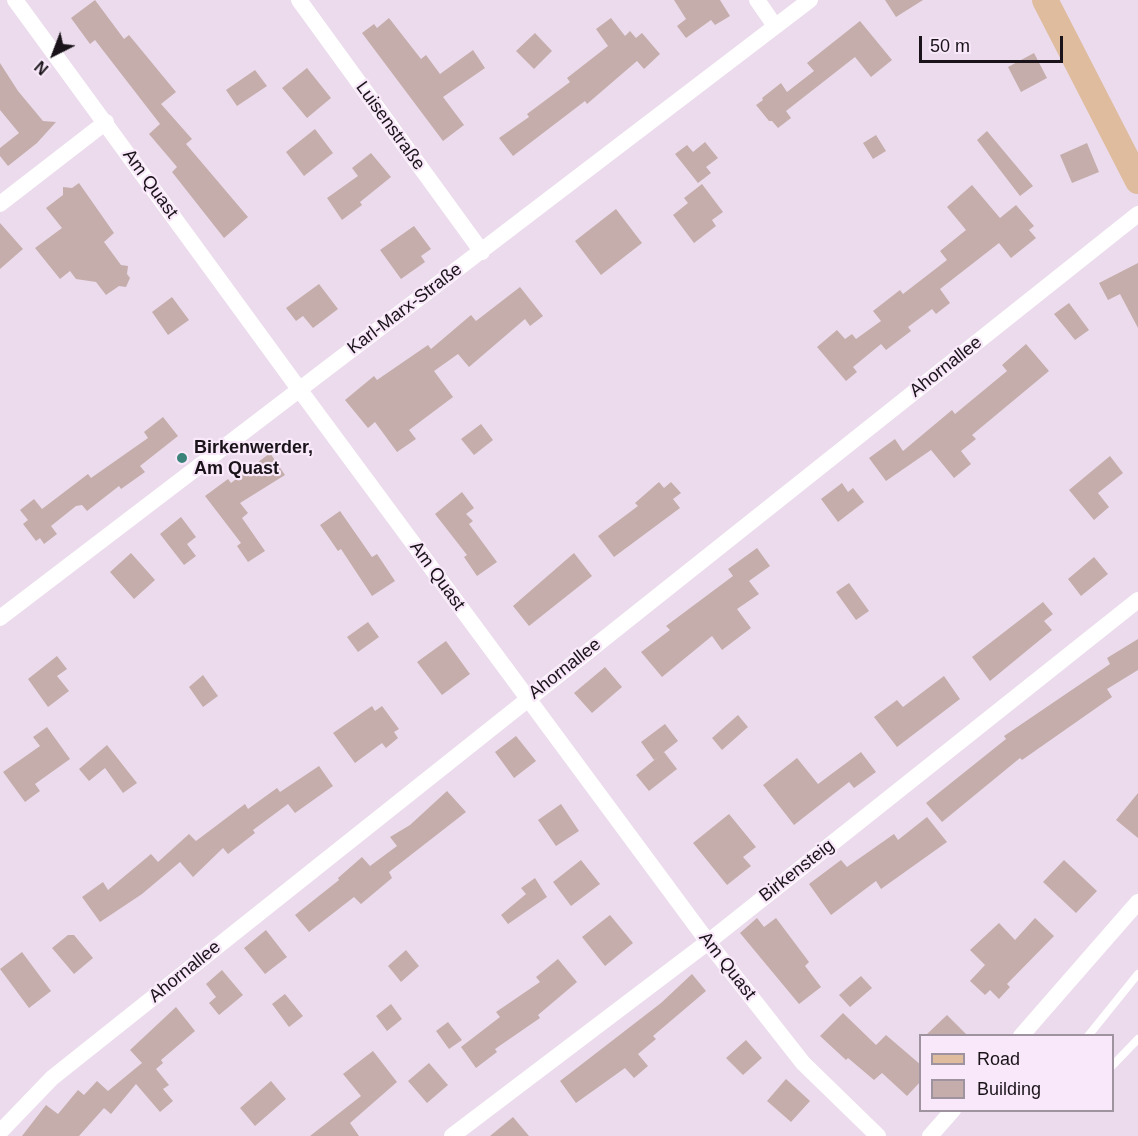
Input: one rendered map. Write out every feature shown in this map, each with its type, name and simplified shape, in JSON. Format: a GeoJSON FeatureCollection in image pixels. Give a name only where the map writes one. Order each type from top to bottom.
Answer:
{"type":"FeatureCollection","features":[{"type":"Feature","properties":{"kind":"main road"},"geometry":{"type":"LineString","coordinates":[[1045,0],[1138,181]]}},
{"type":"Feature","properties":{"kind":"street","name":"Am Quast"},"geometry":{"type":"LineString","coordinates":[[15,0],[708,942],[803,1063],[878,1136]]}},
{"type":"Feature","properties":{"kind":"street","name":"Luisenstraße"},"geometry":{"type":"LineString","coordinates":[[299,0],[482,252]]}},
{"type":"Feature","properties":{"kind":"street"},"geometry":{"type":"LineString","coordinates":[[757,0],[775,26]]}},
{"type":"Feature","properties":{"kind":"street","name":"Karl-Marx-Straße"},"geometry":{"type":"LineString","coordinates":[[0,618],[810,0]]}},
{"type":"Feature","properties":{"kind":"street"},"geometry":{"type":"LineString","coordinates":[[0,204],[106,122]]}},
{"type":"Feature","properties":{"kind":"street","name":"Ahornallee"},"geometry":{"type":"LineString","coordinates":[[0,1132],[52,1078],[1138,214]]}},
{"type":"Feature","properties":{"kind":"street","name":"Birkensteig"},"geometry":{"type":"LineString","coordinates":[[452,1136],[708,942],[1138,600]]}},
{"type":"Feature","properties":{"kind":"street"},"geometry":{"type":"LineString","coordinates":[[1022,1034],[1138,902]]}},
{"type":"Feature","properties":{"kind":"street"},"geometry":{"type":"LineString","coordinates":[[930,1136],[951,1112]]}},
{"type":"Feature","properties":{"kind":"lane"},"geometry":{"type":"LineString","coordinates":[[1089,1034],[1138,975]]}},
{"type":"Feature","properties":{"kind":"lane"},"geometry":{"type":"LineString","coordinates":[[1114,1065],[1138,1040]]}},
{"type":"Feature","properties":{"kind":"building"},"geometry":{"type":"Polygon","coordinates":[[[95,0],[124,39],[129,35],[176,92],[161,104],[192,139],[186,144],[248,217],[224,238],[172,172],[177,167],[149,134],[160,124],[95,40],[90,44],[71,18],[95,0]]]}},
{"type":"Feature","properties":{"kind":"building"},"geometry":{"type":"Polygon","coordinates":[[[674,0],[720,0],[730,16],[715,25],[711,20],[686,38],[677,26],[686,19],[674,0]]]}},
{"type":"Feature","properties":{"kind":"building"},"geometry":{"type":"Polygon","coordinates":[[[885,0],[923,0],[896,17],[885,0]]]}},
{"type":"Feature","properties":{"kind":"building"},"geometry":{"type":"Polygon","coordinates":[[[389,18],[421,59],[426,55],[440,74],[473,50],[485,68],[443,97],[464,125],[443,141],[362,33],[374,24],[377,28],[389,18]]]}},
{"type":"Feature","properties":{"kind":"building"},"geometry":{"type":"Polygon","coordinates":[[[611,18],[625,36],[630,31],[636,38],[642,33],[660,54],[644,69],[637,61],[587,104],[585,101],[513,156],[499,138],[529,117],[527,114],[570,82],[567,78],[608,46],[596,29],[611,18]]]}},
{"type":"Feature","properties":{"kind":"building"},"geometry":{"type":"Polygon","coordinates":[[[860,21],[892,60],[871,77],[855,57],[786,111],[791,118],[778,128],[772,121],[769,121],[756,105],[763,100],[762,98],[781,83],[787,92],[814,71],[807,63],[860,21]]]}},
{"type":"Feature","properties":{"kind":"building"},"geometry":{"type":"Polygon","coordinates":[[[535,33],[552,51],[534,69],[516,51],[535,33]]]}},
{"type":"Feature","properties":{"kind":"building"},"geometry":{"type":"Polygon","coordinates":[[[1034,53],[1047,78],[1021,92],[1008,67],[1034,53]]]}},
{"type":"Feature","properties":{"kind":"building"},"geometry":{"type":"Polygon","coordinates":[[[0,63],[18,91],[43,121],[56,122],[37,143],[8,166],[0,156],[0,148],[19,133],[0,110],[0,63]]]}},
{"type":"Feature","properties":{"kind":"building"},"geometry":{"type":"Polygon","coordinates":[[[307,68],[331,98],[307,118],[282,88],[307,68]]]}},
{"type":"Feature","properties":{"kind":"building"},"geometry":{"type":"Polygon","coordinates":[[[255,70],[267,86],[237,106],[226,90],[255,70]]]}},
{"type":"Feature","properties":{"kind":"building"},"geometry":{"type":"Polygon","coordinates":[[[315,129],[333,153],[304,176],[286,152],[315,129]]]}},
{"type":"Feature","properties":{"kind":"building"},"geometry":{"type":"Polygon","coordinates":[[[987,131],[1033,186],[1020,196],[977,140],[987,131]]]}},
{"type":"Feature","properties":{"kind":"building"},"geometry":{"type":"Polygon","coordinates":[[[876,135],[886,151],[873,159],[863,143],[876,135]]]}},
{"type":"Feature","properties":{"kind":"building"},"geometry":{"type":"Polygon","coordinates":[[[705,142],[718,158],[706,167],[711,173],[698,183],[675,154],[687,145],[693,152],[705,142]]]}},
{"type":"Feature","properties":{"kind":"building"},"geometry":{"type":"Polygon","coordinates":[[[1087,143],[1099,172],[1072,183],[1060,155],[1087,143]]]}},
{"type":"Feature","properties":{"kind":"building"},"geometry":{"type":"Polygon","coordinates":[[[371,153],[391,177],[360,202],[362,205],[342,220],[327,198],[358,176],[352,168],[371,153]]]}},
{"type":"Feature","properties":{"kind":"building"},"geometry":{"type":"Polygon","coordinates":[[[79,183],[114,233],[104,242],[121,265],[128,266],[127,274],[130,278],[126,287],[119,286],[106,295],[96,282],[76,279],[70,271],[60,279],[35,248],[62,228],[46,208],[63,195],[63,187],[72,188],[79,183]]]}},
{"type":"Feature","properties":{"kind":"building"},"geometry":{"type":"Polygon","coordinates":[[[702,184],[723,212],[712,220],[716,226],[694,243],[673,215],[688,203],[684,198],[702,184]]]}},
{"type":"Feature","properties":{"kind":"building"},"geometry":{"type":"Polygon","coordinates":[[[972,185],[1000,218],[1016,205],[1034,226],[1029,230],[1036,238],[1011,258],[999,243],[940,289],[950,303],[936,314],[932,309],[908,327],[911,331],[886,350],[881,344],[853,367],[857,372],[846,381],[817,347],[837,330],[845,339],[852,334],[856,339],[881,321],[873,311],[900,290],[903,294],[947,260],[940,251],[966,230],[947,207],[972,185]]]}},
{"type":"Feature","properties":{"kind":"building"},"geometry":{"type":"Polygon","coordinates":[[[616,209],[642,243],[601,275],[575,241],[616,209]]]}},
{"type":"Feature","properties":{"kind":"building"},"geometry":{"type":"Polygon","coordinates":[[[0,223],[23,249],[0,269],[0,223]]]}},
{"type":"Feature","properties":{"kind":"building"},"geometry":{"type":"Polygon","coordinates":[[[414,226],[431,249],[421,256],[425,262],[401,279],[380,250],[414,226]]]}},
{"type":"Feature","properties":{"kind":"building"},"geometry":{"type":"Polygon","coordinates":[[[1138,263],[1138,328],[1120,294],[1108,300],[1099,283],[1138,263]]]}},
{"type":"Feature","properties":{"kind":"building"},"geometry":{"type":"Polygon","coordinates":[[[319,284],[338,309],[313,328],[303,316],[296,321],[286,308],[319,284]]]}},
{"type":"Feature","properties":{"kind":"building"},"geometry":{"type":"Polygon","coordinates":[[[520,287],[543,316],[530,326],[525,319],[469,367],[458,354],[434,371],[453,397],[409,430],[416,439],[397,452],[375,422],[368,428],[345,400],[374,376],[377,380],[428,345],[431,349],[471,315],[476,321],[520,287]]]}},
{"type":"Feature","properties":{"kind":"building"},"geometry":{"type":"Polygon","coordinates":[[[172,297],[189,320],[168,335],[152,312],[172,297]]]}},
{"type":"Feature","properties":{"kind":"building"},"geometry":{"type":"Polygon","coordinates":[[[1069,303],[1089,330],[1075,340],[1054,314],[1069,303]]]}},
{"type":"Feature","properties":{"kind":"building"},"geometry":{"type":"Polygon","coordinates":[[[1026,344],[1049,371],[972,435],[976,439],[961,451],[971,464],[954,478],[931,450],[886,481],[869,458],[895,439],[903,451],[952,410],[955,414],[1007,371],[1002,365],[1026,344]]]}},
{"type":"Feature","properties":{"kind":"building"},"geometry":{"type":"Polygon","coordinates":[[[163,417],[178,436],[140,466],[145,472],[121,489],[119,486],[87,511],[82,505],[76,506],[51,526],[57,534],[44,544],[40,538],[36,541],[23,524],[28,520],[20,510],[34,499],[42,509],[88,474],[91,478],[148,438],[144,432],[163,417]]]}},
{"type":"Feature","properties":{"kind":"building"},"geometry":{"type":"Polygon","coordinates":[[[481,424],[493,440],[474,455],[461,439],[481,424]]]}},
{"type":"Feature","properties":{"kind":"building"},"geometry":{"type":"Polygon","coordinates":[[[270,453],[285,475],[240,503],[248,513],[242,518],[265,551],[248,562],[237,546],[241,543],[205,496],[228,479],[231,483],[270,453]]]}},
{"type":"Feature","properties":{"kind":"building"},"geometry":{"type":"Polygon","coordinates":[[[1110,456],[1123,473],[1098,493],[1109,507],[1094,520],[1069,490],[1110,456]]]}},
{"type":"Feature","properties":{"kind":"building"},"geometry":{"type":"Polygon","coordinates":[[[659,482],[664,488],[671,482],[681,493],[673,499],[680,508],[614,557],[598,536],[638,506],[635,503],[659,482]]]}},
{"type":"Feature","properties":{"kind":"building"},"geometry":{"type":"Polygon","coordinates":[[[842,483],[848,492],[853,488],[864,502],[838,522],[821,499],[842,483]]]}},
{"type":"Feature","properties":{"kind":"building"},"geometry":{"type":"Polygon","coordinates":[[[462,492],[474,508],[466,514],[473,521],[469,524],[497,562],[477,576],[464,557],[467,555],[435,514],[462,492]]]}},
{"type":"Feature","properties":{"kind":"building"},"geometry":{"type":"Polygon","coordinates":[[[340,511],[372,557],[377,554],[395,581],[372,596],[341,549],[338,551],[320,525],[340,511]]]}},
{"type":"Feature","properties":{"kind":"building"},"geometry":{"type":"Polygon","coordinates":[[[181,517],[196,537],[187,544],[196,556],[184,565],[160,534],[181,517]]]}},
{"type":"Feature","properties":{"kind":"building"},"geometry":{"type":"Polygon","coordinates":[[[757,548],[770,566],[749,581],[759,594],[737,609],[751,628],[722,650],[712,636],[662,677],[641,652],[670,630],[666,626],[733,576],[728,569],[757,548]]]}},
{"type":"Feature","properties":{"kind":"building"},"geometry":{"type":"Polygon","coordinates":[[[131,553],[155,580],[134,599],[110,572],[131,553]]]}},
{"type":"Feature","properties":{"kind":"building"},"geometry":{"type":"Polygon","coordinates":[[[574,553],[592,576],[529,626],[513,606],[574,553]]]}},
{"type":"Feature","properties":{"kind":"building"},"geometry":{"type":"Polygon","coordinates":[[[1094,557],[1108,574],[1081,596],[1068,579],[1094,557]]]}},
{"type":"Feature","properties":{"kind":"building"},"geometry":{"type":"Polygon","coordinates":[[[849,583],[869,611],[856,620],[836,592],[849,583]]]}},
{"type":"Feature","properties":{"kind":"building"},"geometry":{"type":"Polygon","coordinates":[[[1043,602],[1053,614],[1044,621],[1052,630],[990,681],[972,657],[1043,602]]]}},
{"type":"Feature","properties":{"kind":"building"},"geometry":{"type":"Polygon","coordinates":[[[368,622],[379,637],[358,652],[347,637],[368,622]]]}},
{"type":"Feature","properties":{"kind":"building"},"geometry":{"type":"Polygon","coordinates":[[[1138,639],[1138,670],[1107,689],[1112,697],[1022,760],[1020,758],[942,822],[926,803],[1006,739],[1004,736],[1110,664],[1107,658],[1138,639]]]}},
{"type":"Feature","properties":{"kind":"building"},"geometry":{"type":"Polygon","coordinates":[[[446,641],[470,674],[442,695],[417,662],[446,641]]]}},
{"type":"Feature","properties":{"kind":"building"},"geometry":{"type":"Polygon","coordinates":[[[57,656],[67,669],[57,676],[69,691],[48,707],[28,679],[57,656]]]}},
{"type":"Feature","properties":{"kind":"building"},"geometry":{"type":"Polygon","coordinates":[[[605,667],[622,687],[592,713],[574,693],[605,667]]]}},
{"type":"Feature","properties":{"kind":"building"},"geometry":{"type":"Polygon","coordinates":[[[203,675],[218,696],[203,707],[189,687],[203,675]]]}},
{"type":"Feature","properties":{"kind":"building"},"geometry":{"type":"Polygon","coordinates":[[[944,676],[960,699],[897,747],[874,717],[897,700],[903,707],[944,676]]]}},
{"type":"Feature","properties":{"kind":"building"},"geometry":{"type":"Polygon","coordinates":[[[372,706],[375,711],[382,706],[399,729],[394,732],[398,738],[386,748],[382,743],[355,763],[333,733],[372,706]]]}},
{"type":"Feature","properties":{"kind":"building"},"geometry":{"type":"Polygon","coordinates":[[[738,715],[748,727],[722,750],[712,738],[738,715]]]}},
{"type":"Feature","properties":{"kind":"building"},"geometry":{"type":"Polygon","coordinates":[[[665,724],[678,741],[654,760],[641,742],[665,724]]]}},
{"type":"Feature","properties":{"kind":"building"},"geometry":{"type":"Polygon","coordinates":[[[47,727],[70,759],[35,784],[40,791],[25,802],[3,772],[40,746],[33,737],[47,727]]]}},
{"type":"Feature","properties":{"kind":"building"},"geometry":{"type":"Polygon","coordinates":[[[516,736],[536,761],[514,778],[495,752],[516,736]]]}},
{"type":"Feature","properties":{"kind":"building"},"geometry":{"type":"Polygon","coordinates":[[[107,745],[137,783],[123,793],[105,768],[89,781],[79,769],[107,745]]]}},
{"type":"Feature","properties":{"kind":"building"},"geometry":{"type":"Polygon","coordinates":[[[664,752],[677,769],[649,791],[636,775],[664,752]]]}},
{"type":"Feature","properties":{"kind":"building"},"geometry":{"type":"Polygon","coordinates":[[[861,752],[876,772],[854,788],[849,782],[794,825],[763,785],[797,758],[818,784],[861,752]]]}},
{"type":"Feature","properties":{"kind":"building"},"geometry":{"type":"Polygon","coordinates":[[[319,766],[333,786],[295,813],[288,804],[253,830],[255,833],[228,854],[223,848],[193,877],[180,862],[142,894],[100,922],[82,897],[103,882],[108,890],[151,854],[158,862],[189,834],[196,841],[245,804],[248,809],[277,788],[280,792],[319,766]]]}},
{"type":"Feature","properties":{"kind":"building"},"geometry":{"type":"Polygon","coordinates":[[[447,791],[466,812],[389,872],[392,878],[361,904],[354,897],[309,932],[295,915],[339,880],[338,878],[362,857],[370,866],[397,846],[390,837],[410,825],[447,791]]]}},
{"type":"Feature","properties":{"kind":"building"},"geometry":{"type":"Polygon","coordinates":[[[1138,793],[1138,838],[1116,820],[1138,793]]]}},
{"type":"Feature","properties":{"kind":"building"},"geometry":{"type":"Polygon","coordinates":[[[561,804],[579,831],[556,846],[538,820],[561,804]]]}},
{"type":"Feature","properties":{"kind":"building"},"geometry":{"type":"Polygon","coordinates":[[[729,814],[756,847],[743,857],[751,866],[727,885],[693,843],[729,814]]]}},
{"type":"Feature","properties":{"kind":"building"},"geometry":{"type":"Polygon","coordinates":[[[927,817],[947,842],[881,889],[876,881],[831,915],[809,884],[841,860],[847,867],[894,834],[898,840],[927,817]]]}},
{"type":"Feature","properties":{"kind":"building"},"geometry":{"type":"Polygon","coordinates":[[[581,860],[600,884],[571,906],[553,882],[581,860]]]}},
{"type":"Feature","properties":{"kind":"building"},"geometry":{"type":"Polygon","coordinates":[[[1064,860],[1097,891],[1076,913],[1043,882],[1064,860]]]}},
{"type":"Feature","properties":{"kind":"building"},"geometry":{"type":"Polygon","coordinates":[[[535,878],[547,897],[508,924],[501,915],[526,894],[521,888],[535,878]]]}},
{"type":"Feature","properties":{"kind":"building"},"geometry":{"type":"Polygon","coordinates":[[[610,915],[633,943],[605,966],[582,937],[610,915]]]}},
{"type":"Feature","properties":{"kind":"building"},"geometry":{"type":"Polygon","coordinates":[[[757,918],[764,927],[776,918],[809,962],[805,966],[821,987],[799,1004],[740,933],[757,918]]]}},
{"type":"Feature","properties":{"kind":"building"},"geometry":{"type":"Polygon","coordinates":[[[1035,918],[1054,936],[1007,984],[1010,987],[999,999],[990,990],[985,995],[970,981],[985,965],[970,950],[999,923],[1015,940],[1035,918]]]}},
{"type":"Feature","properties":{"kind":"building"},"geometry":{"type":"Polygon","coordinates":[[[266,930],[287,957],[265,974],[244,948],[266,930]]]}},
{"type":"Feature","properties":{"kind":"building"},"geometry":{"type":"Polygon","coordinates":[[[68,935],[74,935],[93,958],[74,974],[52,948],[68,935]]]}},
{"type":"Feature","properties":{"kind":"building"},"geometry":{"type":"Polygon","coordinates":[[[406,950],[419,966],[401,982],[388,966],[406,950]]]}},
{"type":"Feature","properties":{"kind":"building"},"geometry":{"type":"Polygon","coordinates":[[[22,952],[51,991],[29,1008],[0,969],[22,952]]]}},
{"type":"Feature","properties":{"kind":"building"},"geometry":{"type":"Polygon","coordinates":[[[558,959],[577,982],[538,1015],[540,1018],[495,1049],[497,1052],[476,1068],[461,1047],[500,1017],[496,1012],[540,982],[536,977],[558,959]]]}},
{"type":"Feature","properties":{"kind":"building"},"geometry":{"type":"Polygon","coordinates":[[[222,970],[243,995],[219,1015],[209,1003],[216,997],[206,984],[222,970]]]}},
{"type":"Feature","properties":{"kind":"building"},"geometry":{"type":"Polygon","coordinates":[[[692,974],[706,991],[653,1036],[656,1039],[638,1054],[648,1066],[634,1078],[625,1068],[576,1103],[560,1081],[661,1003],[692,974]]]}},
{"type":"Feature","properties":{"kind":"building"},"geometry":{"type":"Polygon","coordinates":[[[861,976],[872,988],[850,1007],[839,995],[861,976]]]}},
{"type":"Feature","properties":{"kind":"building"},"geometry":{"type":"Polygon","coordinates":[[[285,994],[303,1016],[289,1027],[272,1004],[285,994]]]}},
{"type":"Feature","properties":{"kind":"building"},"geometry":{"type":"Polygon","coordinates":[[[391,1004],[402,1019],[387,1031],[376,1016],[391,1004]]]}},
{"type":"Feature","properties":{"kind":"building"},"geometry":{"type":"Polygon","coordinates":[[[176,1007],[195,1031],[161,1060],[163,1063],[156,1069],[169,1085],[163,1089],[173,1101],[160,1112],[136,1084],[111,1114],[104,1108],[79,1136],[22,1136],[46,1105],[58,1114],[78,1090],[84,1095],[97,1081],[108,1091],[142,1063],[130,1050],[176,1007]]]}},
{"type":"Feature","properties":{"kind":"building"},"geometry":{"type":"Polygon","coordinates":[[[843,1013],[876,1045],[886,1035],[919,1063],[919,1083],[907,1096],[882,1073],[874,1080],[848,1058],[846,1060],[820,1036],[843,1013]]]}},
{"type":"Feature","properties":{"kind":"building"},"geometry":{"type":"Polygon","coordinates":[[[947,1015],[966,1034],[927,1034],[947,1015]]]}},
{"type":"Feature","properties":{"kind":"building"},"geometry":{"type":"Polygon","coordinates":[[[448,1022],[462,1040],[449,1049],[436,1031],[448,1022]]]}},
{"type":"Feature","properties":{"kind":"building"},"geometry":{"type":"Polygon","coordinates":[[[746,1040],[762,1058],[743,1075],[726,1058],[746,1040]]]}},
{"type":"Feature","properties":{"kind":"building"},"geometry":{"type":"Polygon","coordinates":[[[373,1051],[397,1082],[350,1123],[359,1136],[310,1136],[361,1096],[343,1074],[373,1051]]]}},
{"type":"Feature","properties":{"kind":"building"},"geometry":{"type":"Polygon","coordinates":[[[429,1063],[448,1085],[427,1103],[408,1081],[429,1063]]]}},
{"type":"Feature","properties":{"kind":"building"},"geometry":{"type":"Polygon","coordinates":[[[786,1079],[810,1101],[791,1122],[767,1101],[786,1079]]]}},
{"type":"Feature","properties":{"kind":"building"},"geometry":{"type":"Polygon","coordinates":[[[271,1081],[286,1099],[255,1126],[240,1108],[271,1081]]]}},
{"type":"Feature","properties":{"kind":"building"},"geometry":{"type":"Polygon","coordinates":[[[513,1117],[529,1136],[490,1136],[513,1117]]]}},
{"type":"Feature","properties":{"kind":"place","name":"Birkenwerder, Am Quast"},"geometry":{"type":"Point","coordinates":[182,458]}}]}
